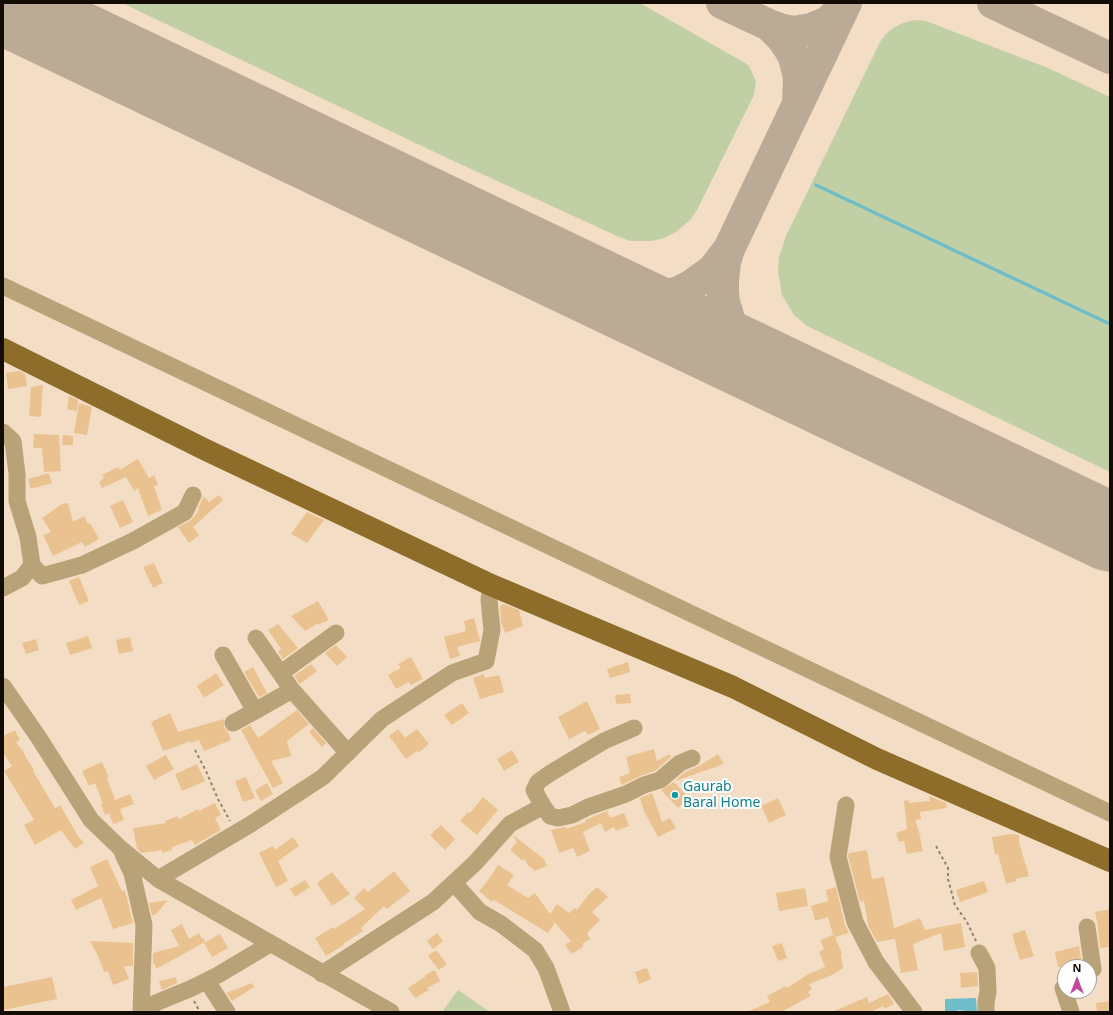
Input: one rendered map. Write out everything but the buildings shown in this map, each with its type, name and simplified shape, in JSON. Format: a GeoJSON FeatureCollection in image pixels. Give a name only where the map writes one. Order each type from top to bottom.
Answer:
{"type":"FeatureCollection","features":[{"type":"Feature","properties":{"kind":"main road"},"geometry":{"type":"LineString","coordinates":[[3,349],[199,446],[491,585],[734,687],[877,759],[1110,861]]}},
{"type":"Feature","properties":{"kind":"street"},"geometry":{"type":"LineString","coordinates":[[3,286],[1110,813]]}},
{"type":"Feature","properties":{"kind":"street"},"geometry":{"type":"LineString","coordinates":[[3,432],[13,441],[17,474],[17,501],[28,536],[32,565],[42,576],[82,565],[133,541],[186,512],[193,495]]}},
{"type":"Feature","properties":{"kind":"street"},"geometry":{"type":"LineString","coordinates":[[3,588],[22,578],[32,565]]}},
{"type":"Feature","properties":{"kind":"street"},"geometry":{"type":"LineString","coordinates":[[158,879],[251,824],[323,777],[382,719],[389,714],[452,673],[486,661],[492,630],[489,600],[491,585]]}},
{"type":"Feature","properties":{"kind":"street"},"geometry":{"type":"LineString","coordinates":[[281,673],[336,633]]}},
{"type":"Feature","properties":{"kind":"street"},"geometry":{"type":"LineString","coordinates":[[256,638],[292,690],[348,753]]}},
{"type":"Feature","properties":{"kind":"street"},"geometry":{"type":"LineString","coordinates":[[222,655],[255,711]]}},
{"type":"Feature","properties":{"kind":"street"},"geometry":{"type":"LineString","coordinates":[[3,686],[39,738],[91,820],[120,848],[158,879],[390,1012]]}},
{"type":"Feature","properties":{"kind":"street"},"geometry":{"type":"LineString","coordinates":[[233,723],[292,690]]}},
{"type":"Feature","properties":{"kind":"street"},"geometry":{"type":"LineString","coordinates":[[634,728],[604,741],[538,782],[534,790],[550,816],[558,818],[572,815],[588,807],[605,802],[644,785],[660,780],[680,763],[692,758]]}},
{"type":"Feature","properties":{"kind":"street"},"geometry":{"type":"LineString","coordinates":[[846,805],[838,857],[855,922],[876,962],[914,1012]]}},
{"type":"Feature","properties":{"kind":"street"},"geometry":{"type":"LineString","coordinates":[[322,974],[433,902],[475,862],[510,824],[543,806]]}},
{"type":"Feature","properties":{"kind":"street"},"geometry":{"type":"LineString","coordinates":[[120,848],[132,873],[144,925],[141,1010],[207,981],[270,944]]}},
{"type":"Feature","properties":{"kind":"street"},"geometry":{"type":"LineString","coordinates":[[454,883],[480,912],[501,924],[535,950],[546,968],[562,1012]]}},
{"type":"Feature","properties":{"kind":"street"},"geometry":{"type":"LineString","coordinates":[[1087,927],[1092,959]]}},
{"type":"Feature","properties":{"kind":"street"},"geometry":{"type":"LineString","coordinates":[[979,953],[987,968],[988,992],[986,1012]]}},
{"type":"Feature","properties":{"kind":"street"},"geometry":{"type":"LineString","coordinates":[[207,981],[227,1012]]}},
{"type":"Feature","properties":{"kind":"street"},"geometry":{"type":"LineString","coordinates":[[1067,999],[1071,1012]]}},
{"type":"Feature","properties":{"kind":"path"},"geometry":{"type":"LineString","coordinates":[[196,750],[218,799],[237,832]]}},
{"type":"Feature","properties":{"kind":"path"},"geometry":{"type":"LineString","coordinates":[[936,846],[948,868],[948,879],[955,906],[967,922],[979,953]]}},
{"type":"Feature","properties":{"kind":"green space"},"geometry":{"type":"Polygon","coordinates":[[[122,3],[640,3],[745,63],[749,66],[756,82],[754,95],[697,210],[691,219],[676,232],[664,238],[652,241],[630,241],[445,157],[122,3]]]}},
{"type":"Feature","properties":{"kind":"green space"},"geometry":{"type":"Polygon","coordinates":[[[914,20],[926,21],[1048,68],[1110,97],[1110,472],[807,326],[794,315],[782,295],[778,271],[779,257],[786,236],[880,42],[893,28],[914,20]]]}},
{"type":"Feature","properties":{"kind":"green space"},"geometry":{"type":"Polygon","coordinates":[[[458,990],[490,1012],[442,1012],[458,990]]]}},
{"type":"Feature","properties":{"kind":"water"},"geometry":{"type":"Polygon","coordinates":[[[976,998],[977,1012],[957,1010],[957,1012],[945,1012],[945,999],[976,998]]]}},
{"type":"Feature","properties":{"kind":"waterway"},"geometry":{"type":"LineString","coordinates":[[816,185],[1110,324]]}},
{"type":"Feature","properties":{"kind":"taxiway"},"geometry":{"type":"LineString","coordinates":[[722,3],[769,25]]}},
{"type":"Feature","properties":{"kind":"taxiway"},"geometry":{"type":"LineString","coordinates":[[773,372],[746,347],[736,334],[730,322],[723,293],[725,262],[729,249],[846,3]]}},
{"type":"Feature","properties":{"kind":"taxiway"},"geometry":{"type":"LineString","coordinates":[[993,3],[1110,58]]}},
{"type":"Feature","properties":{"kind":"taxiway"},"geometry":{"type":"LineString","coordinates":[[798,103],[799,77],[794,57],[782,38],[769,25],[794,32],[811,29],[828,22],[844,6]]}},
{"type":"Feature","properties":{"kind":"taxiway"},"geometry":{"type":"LineString","coordinates":[[602,290],[623,296],[646,298],[679,292],[713,270],[729,249]]}},
{"type":"Feature","properties":{"kind":"runway"},"geometry":{"type":"LineString","coordinates":[[3,5],[1110,532]]}},
{"type":"Feature","properties":{"kind":"place","name":"Gaurab Baral Home"},"geometry":{"type":"Point","coordinates":[675,795]}}]}
